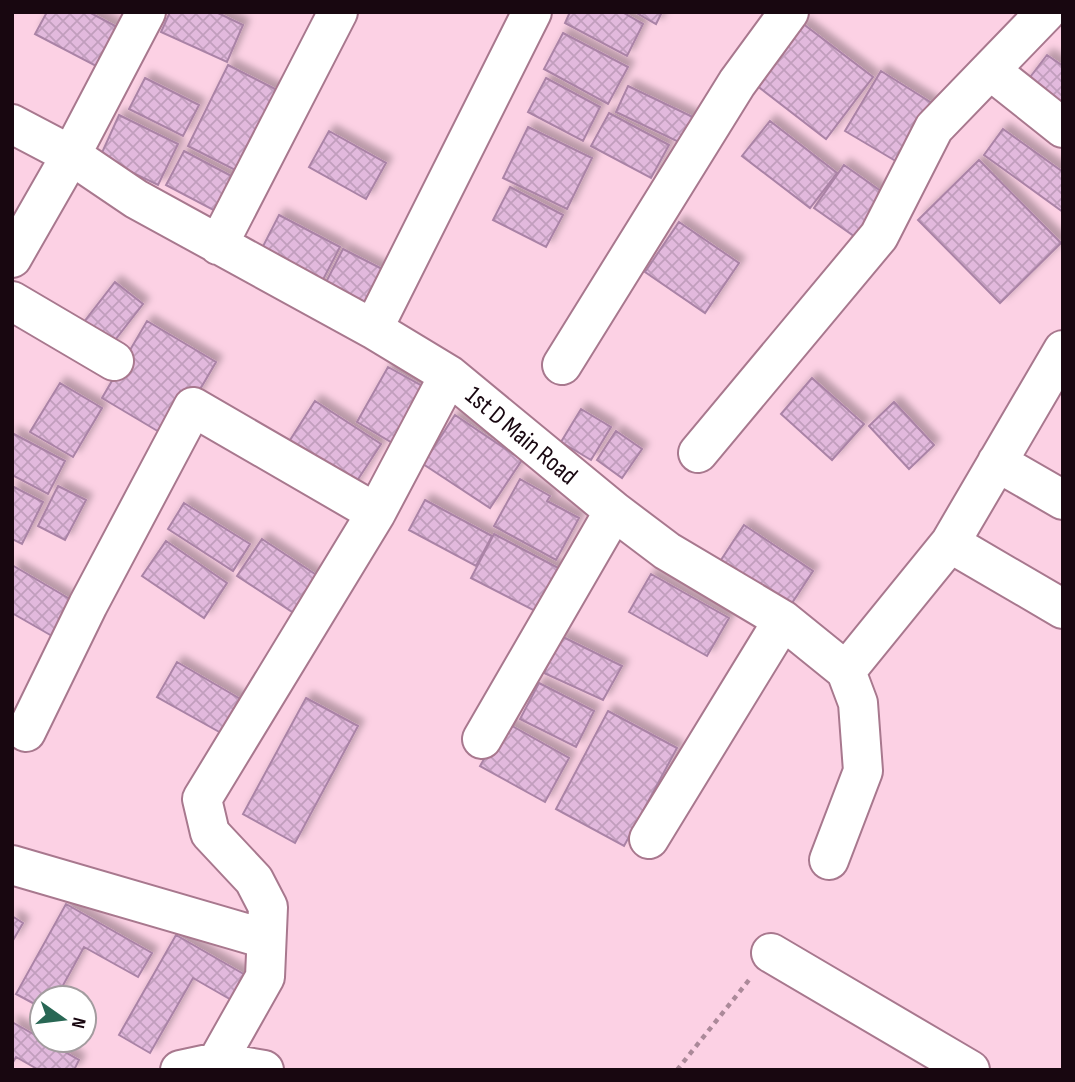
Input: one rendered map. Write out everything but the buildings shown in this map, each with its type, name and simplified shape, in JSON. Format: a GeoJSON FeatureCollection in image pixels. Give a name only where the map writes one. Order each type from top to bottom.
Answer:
{"type":"FeatureCollection","features":[{"type":"Feature","properties":{"kind":"street"},"geometry":{"type":"LineString","coordinates":[[12,258],[71,155],[146,12]]}},
{"type":"Feature","properties":{"kind":"street"},"geometry":{"type":"LineString","coordinates":[[218,245],[338,12]]}},
{"type":"Feature","properties":{"kind":"street"},"geometry":{"type":"LineString","coordinates":[[373,329],[532,12]]}},
{"type":"Feature","properties":{"kind":"street"},"geometry":{"type":"LineString","coordinates":[[562,365],[737,83],[789,12]]}},
{"type":"Feature","properties":{"kind":"street"},"geometry":{"type":"LineString","coordinates":[[698,453],[879,236],[934,128],[1046,12]]}},
{"type":"Feature","properties":{"kind":"street"},"geometry":{"type":"LineString","coordinates":[[990,70],[1063,128]]}},
{"type":"Feature","properties":{"kind":"street","name":"1st D Main Road"},"geometry":{"type":"LineString","coordinates":[[12,124],[71,155],[136,199],[373,329],[449,375],[667,551],[783,620],[846,671]]}},
{"type":"Feature","properties":{"kind":"street"},"geometry":{"type":"LineString","coordinates":[[12,301],[114,361]]}},
{"type":"Feature","properties":{"kind":"street"},"geometry":{"type":"LineString","coordinates":[[829,860],[863,771],[858,703],[846,671],[950,543],[1063,350]]}},
{"type":"Feature","properties":{"kind":"street"},"geometry":{"type":"LineString","coordinates":[[217,1062],[265,976],[268,907],[254,880],[209,832],[202,799],[376,513],[449,375]]}},
{"type":"Feature","properties":{"kind":"street"},"geometry":{"type":"LineString","coordinates":[[26,732],[88,605],[193,407],[376,513]]}},
{"type":"Feature","properties":{"kind":"street"},"geometry":{"type":"LineString","coordinates":[[997,462],[1063,500]]}},
{"type":"Feature","properties":{"kind":"street"},"geometry":{"type":"LineString","coordinates":[[482,739],[614,510]]}},
{"type":"Feature","properties":{"kind":"street"},"geometry":{"type":"LineString","coordinates":[[950,543],[1063,609]]}},
{"type":"Feature","properties":{"kind":"street"},"geometry":{"type":"LineString","coordinates":[[649,839],[783,620]]}},
{"type":"Feature","properties":{"kind":"street"},"geometry":{"type":"LineString","coordinates":[[12,865],[266,939]]}},
{"type":"Feature","properties":{"kind":"street"},"geometry":{"type":"LineString","coordinates":[[771,953],[970,1070]]}},
{"type":"Feature","properties":{"kind":"street"},"geometry":{"type":"LineString","coordinates":[[180,1070],[217,1062],[264,1070]]}},
{"type":"Feature","properties":{"kind":"path"},"geometry":{"type":"LineString","coordinates":[[677,1070],[771,953]]}}]}
